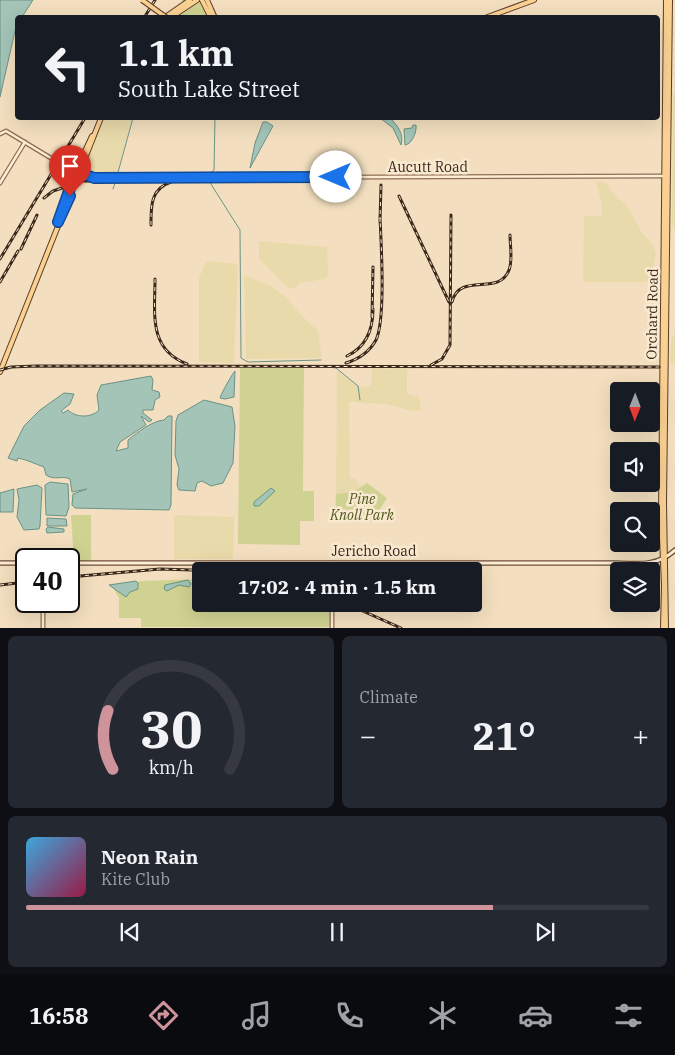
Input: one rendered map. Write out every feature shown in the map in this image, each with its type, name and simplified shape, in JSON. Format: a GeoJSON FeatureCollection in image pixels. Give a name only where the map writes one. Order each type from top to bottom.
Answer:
{"type":"FeatureCollection","features":[{"type":"Feature","properties":{"kind":"main road"},"geometry":{"type":"LineString","coordinates":[[138,0],[161,15]]}},
{"type":"Feature","properties":{"kind":"main road"},"geometry":{"type":"LineString","coordinates":[[142,0],[162,15]]}},
{"type":"Feature","properties":{"kind":"main road"},"geometry":{"type":"LineString","coordinates":[[170,15],[190,0]]}},
{"type":"Feature","properties":{"kind":"main road"},"geometry":{"type":"LineString","coordinates":[[171,15],[197,0]]}},
{"type":"Feature","properties":{"kind":"main road"},"geometry":{"type":"LineString","coordinates":[[202,0],[210,15]]}},
{"type":"Feature","properties":{"kind":"main road"},"geometry":{"type":"LineString","coordinates":[[207,0],[214,15]]}},
{"type":"Feature","properties":{"kind":"main road"},"geometry":{"type":"LineString","coordinates":[[493,15],[534,0]]}},
{"type":"Feature","properties":{"kind":"main road","name":"Orchard Road"},"geometry":{"type":"LineString","coordinates":[[664,558],[666,546],[664,503],[666,0]]}},
{"type":"Feature","properties":{"kind":"main road","name":"Orchard Road"},"geometry":{"type":"LineString","coordinates":[[665,628],[661,504],[670,0]]}},
{"type":"Feature","properties":{"kind":"main road"},"geometry":{"type":"LineString","coordinates":[[0,372],[99,120]]}},
{"type":"Feature","properties":{"kind":"main road"},"geometry":{"type":"LineString","coordinates":[[70,169],[80,167]]}},
{"type":"Feature","properties":{"kind":"main road"},"geometry":{"type":"LineString","coordinates":[[78,175],[80,167]]}},
{"type":"Feature","properties":{"kind":"main road"},"geometry":{"type":"LineString","coordinates":[[70,169],[78,175]]}},
{"type":"Feature","properties":{"kind":"main road"},"geometry":{"type":"LineString","coordinates":[[666,546],[675,551]]}},
{"type":"Feature","properties":{"kind":"main road","name":"Jericho Road"},"geometry":{"type":"LineString","coordinates":[[482,563],[646,564],[664,558],[675,551]]}},
{"type":"Feature","properties":{"kind":"main road"},"geometry":{"type":"LineString","coordinates":[[0,563],[15,563]]}},
{"type":"Feature","properties":{"kind":"main road","name":"Jericho Road"},"geometry":{"type":"LineString","coordinates":[[80,563],[192,563]]}},
{"type":"Feature","properties":{"kind":"street","name":"Aucutt Road"},"geometry":{"type":"LineString","coordinates":[[0,134],[4,130],[78,175],[96,178],[666,176]]}},
{"type":"Feature","properties":{"kind":"street"},"geometry":{"type":"LineString","coordinates":[[0,183],[25,142]]}},
{"type":"Feature","properties":{"kind":"street"},"geometry":{"type":"LineString","coordinates":[[332,612],[332,628]]}},
{"type":"Feature","properties":{"kind":"street"},"geometry":{"type":"LineString","coordinates":[[43,613],[43,628]]}},
{"type":"Feature","properties":{"kind":"shaded area"},"geometry":{"type":"Polygon","coordinates":[[[0,0],[33,0],[23,15],[15,15],[15,31],[0,97],[0,0]]]}},
{"type":"Feature","properties":{"kind":"shaded area"},"geometry":{"type":"Polygon","coordinates":[[[673,93],[675,93],[675,232],[672,223],[673,93]]]}},
{"type":"Feature","properties":{"kind":"shaded area"},"geometry":{"type":"Polygon","coordinates":[[[101,120],[131,120],[116,177],[87,175],[82,169],[101,120]]]}},
{"type":"Feature","properties":{"kind":"shaded area"},"geometry":{"type":"Polygon","coordinates":[[[383,120],[392,120],[396,124],[401,134],[401,145],[393,128],[383,120]]]}},
{"type":"Feature","properties":{"kind":"shaded area"},"geometry":{"type":"Polygon","coordinates":[[[263,122],[273,126],[250,168],[255,143],[263,122]]]}},
{"type":"Feature","properties":{"kind":"shaded area"},"geometry":{"type":"Polygon","coordinates":[[[413,125],[416,125],[415,134],[412,140],[405,145],[404,129],[412,128],[413,125]]]}},
{"type":"Feature","properties":{"kind":"shaded area"},"geometry":{"type":"Polygon","coordinates":[[[596,181],[606,183],[613,193],[627,206],[641,231],[653,245],[656,254],[653,268],[656,282],[583,282],[584,216],[602,216],[602,205],[596,181]]]}},
{"type":"Feature","properties":{"kind":"shaded area"},"geometry":{"type":"Polygon","coordinates":[[[259,241],[327,247],[328,276],[325,279],[300,283],[294,289],[286,286],[259,259],[259,241]]]}},
{"type":"Feature","properties":{"kind":"shaded area"},"geometry":{"type":"Polygon","coordinates":[[[206,261],[238,264],[234,363],[199,362],[199,278],[206,261]]]}},
{"type":"Feature","properties":{"kind":"shaded area"},"geometry":{"type":"Polygon","coordinates":[[[244,275],[271,286],[288,299],[318,331],[322,358],[246,359],[244,275]]]}},
{"type":"Feature","properties":{"kind":"shaded area"},"geometry":{"type":"Polygon","coordinates":[[[675,333],[675,363],[670,363],[671,340],[675,333]]]}},
{"type":"Feature","properties":{"kind":"shaded area"},"geometry":{"type":"Polygon","coordinates":[[[372,368],[407,369],[407,392],[410,395],[419,397],[421,408],[419,411],[412,411],[386,404],[349,402],[350,479],[355,477],[360,487],[353,492],[336,494],[337,370],[357,386],[371,387],[372,368]]]}},
{"type":"Feature","properties":{"kind":"shaded area"},"geometry":{"type":"Polygon","coordinates":[[[235,371],[234,397],[220,398],[232,375],[235,371]]]}},
{"type":"Feature","properties":{"kind":"shaded area"},"geometry":{"type":"Polygon","coordinates":[[[151,376],[153,380],[152,390],[159,392],[160,397],[155,400],[153,410],[143,410],[143,413],[152,420],[149,422],[141,416],[146,425],[120,442],[116,451],[128,448],[128,440],[145,427],[164,420],[168,416],[172,416],[171,505],[169,510],[75,508],[72,505],[73,494],[87,489],[72,492],[70,479],[49,477],[46,475],[44,467],[18,458],[17,461],[8,458],[24,426],[40,410],[64,393],[74,394],[70,404],[61,411],[63,413],[68,410],[79,416],[88,416],[99,410],[97,395],[101,385],[151,376]]]}},
{"type":"Feature","properties":{"kind":"shaded area"},"geometry":{"type":"Polygon","coordinates":[[[204,400],[232,407],[235,426],[233,463],[223,483],[211,486],[202,481],[197,483],[195,491],[179,490],[177,485],[179,469],[175,455],[176,421],[178,415],[204,400]]]}},
{"type":"Feature","properties":{"kind":"shaded area"},"geometry":{"type":"Polygon","coordinates":[[[50,482],[68,484],[69,507],[66,516],[46,515],[45,485],[50,482]]]}},
{"type":"Feature","properties":{"kind":"shaded area"},"geometry":{"type":"Polygon","coordinates":[[[37,485],[42,488],[40,526],[39,529],[24,530],[17,517],[19,500],[17,489],[37,485]]]}},
{"type":"Feature","properties":{"kind":"shaded area"},"geometry":{"type":"Polygon","coordinates":[[[271,488],[275,491],[259,506],[254,506],[254,502],[271,488]]]}},
{"type":"Feature","properties":{"kind":"shaded area"},"geometry":{"type":"Polygon","coordinates":[[[14,489],[13,512],[0,512],[0,493],[14,489]]]}},
{"type":"Feature","properties":{"kind":"shaded area"},"geometry":{"type":"Polygon","coordinates":[[[174,515],[234,517],[233,559],[174,559],[174,515]]]}},
{"type":"Feature","properties":{"kind":"shaded area"},"geometry":{"type":"Polygon","coordinates":[[[47,518],[66,519],[67,526],[47,526],[47,518]]]}},
{"type":"Feature","properties":{"kind":"shaded area"},"geometry":{"type":"Polygon","coordinates":[[[48,527],[64,529],[64,532],[47,533],[46,529],[48,527]]]}},
{"type":"Feature","properties":{"kind":"shaded area"},"geometry":{"type":"Polygon","coordinates":[[[188,580],[191,584],[189,587],[179,585],[167,591],[164,589],[165,585],[188,580]]]}},
{"type":"Feature","properties":{"kind":"shaded area"},"geometry":{"type":"Polygon","coordinates":[[[136,581],[138,589],[130,592],[126,597],[109,585],[136,581]]]}},
{"type":"Feature","properties":{"kind":"green space"},"geometry":{"type":"Polygon","coordinates":[[[202,2],[208,15],[180,15],[202,2]]]}},
{"type":"Feature","properties":{"kind":"green space"},"geometry":{"type":"Polygon","coordinates":[[[240,368],[304,368],[303,491],[314,491],[314,521],[300,521],[300,545],[238,544],[240,368]]]}},
{"type":"Feature","properties":{"kind":"green space","name":"Pine Knoll Park"},"geometry":{"type":"Polygon","coordinates":[[[367,483],[387,498],[375,517],[375,521],[335,522],[336,494],[353,492],[367,483]]]}},
{"type":"Feature","properties":{"kind":"green space"},"geometry":{"type":"Polygon","coordinates":[[[71,515],[91,515],[91,562],[80,562],[80,548],[73,548],[71,515]]]}},
{"type":"Feature","properties":{"kind":"green space"},"geometry":{"type":"Polygon","coordinates":[[[192,579],[192,612],[331,612],[330,627],[141,627],[141,618],[119,618],[119,598],[113,588],[141,581],[192,579]]]}},
{"type":"Feature","properties":{"kind":"waterway"},"geometry":{"type":"LineString","coordinates":[[117,176],[132,120]]}},
{"type":"Feature","properties":{"kind":"waterway"},"geometry":{"type":"LineString","coordinates":[[209,174],[214,170],[215,120]]}},
{"type":"Feature","properties":{"kind":"waterway"},"geometry":{"type":"LineString","coordinates":[[209,181],[240,230],[241,358],[248,362],[321,360]]}},
{"type":"Feature","properties":{"kind":"waterway"},"geometry":{"type":"LineString","coordinates":[[113,189],[115,183]]}},
{"type":"Feature","properties":{"kind":"waterway"},"geometry":{"type":"LineString","coordinates":[[323,366],[336,368],[358,386],[360,400]]}},
{"type":"Feature","properties":{"kind":"railway"},"geometry":{"type":"LineString","coordinates":[[146,15],[155,0]]}},
{"type":"Feature","properties":{"kind":"railway"},"geometry":{"type":"LineString","coordinates":[[0,259],[84,120]]}},
{"type":"Feature","properties":{"kind":"railway"},"geometry":{"type":"LineString","coordinates":[[44,198],[53,191],[83,181],[216,181]]}},
{"type":"Feature","properties":{"kind":"railway"},"geometry":{"type":"LineString","coordinates":[[151,225],[152,205],[155,194],[164,185],[171,182]]}},
{"type":"Feature","properties":{"kind":"railway"},"geometry":{"type":"LineString","coordinates":[[380,222],[381,185]]}},
{"type":"Feature","properties":{"kind":"railway"},"geometry":{"type":"LineString","coordinates":[[399,196],[449,302]]}},
{"type":"Feature","properties":{"kind":"railway"},"geometry":{"type":"LineString","coordinates":[[21,249],[37,215]]}},
{"type":"Feature","properties":{"kind":"railway"},"geometry":{"type":"LineString","coordinates":[[431,365],[442,359],[450,345],[451,215]]}},
{"type":"Feature","properties":{"kind":"railway"},"geometry":{"type":"LineString","coordinates":[[346,363],[360,357],[367,351],[374,344],[379,330],[382,298],[380,217]]}},
{"type":"Feature","properties":{"kind":"railway"},"geometry":{"type":"LineString","coordinates":[[452,302],[456,293],[463,288],[471,285],[489,284],[504,278],[511,262],[510,235]]}},
{"type":"Feature","properties":{"kind":"railway"},"geometry":{"type":"LineString","coordinates":[[0,282],[18,251]]}},
{"type":"Feature","properties":{"kind":"railway"},"geometry":{"type":"LineString","coordinates":[[372,317],[373,267]]}},
{"type":"Feature","properties":{"kind":"railway"},"geometry":{"type":"LineString","coordinates":[[155,279],[155,317],[156,329],[160,340],[174,357],[187,364]]}},
{"type":"Feature","properties":{"kind":"railway"},"geometry":{"type":"LineString","coordinates":[[347,356],[364,343],[372,324],[373,309]]}},
{"type":"Feature","properties":{"kind":"railway"},"geometry":{"type":"LineString","coordinates":[[0,370],[11,367],[36,366],[659,367]]}},
{"type":"Feature","properties":{"kind":"railway"},"geometry":{"type":"LineString","coordinates":[[80,576],[160,569],[192,570]]}},
{"type":"Feature","properties":{"kind":"railway"},"geometry":{"type":"LineString","coordinates":[[0,585],[15,583]]}},
{"type":"Feature","properties":{"kind":"railway"},"geometry":{"type":"LineString","coordinates":[[365,612],[401,628]]}},
{"type":"Feature","properties":{"kind":"route"},"geometry":{"type":"LineString","coordinates":[[70,196],[60,222],[58,222],[57,220],[76,171],[94,178],[336,177]]}}]}
